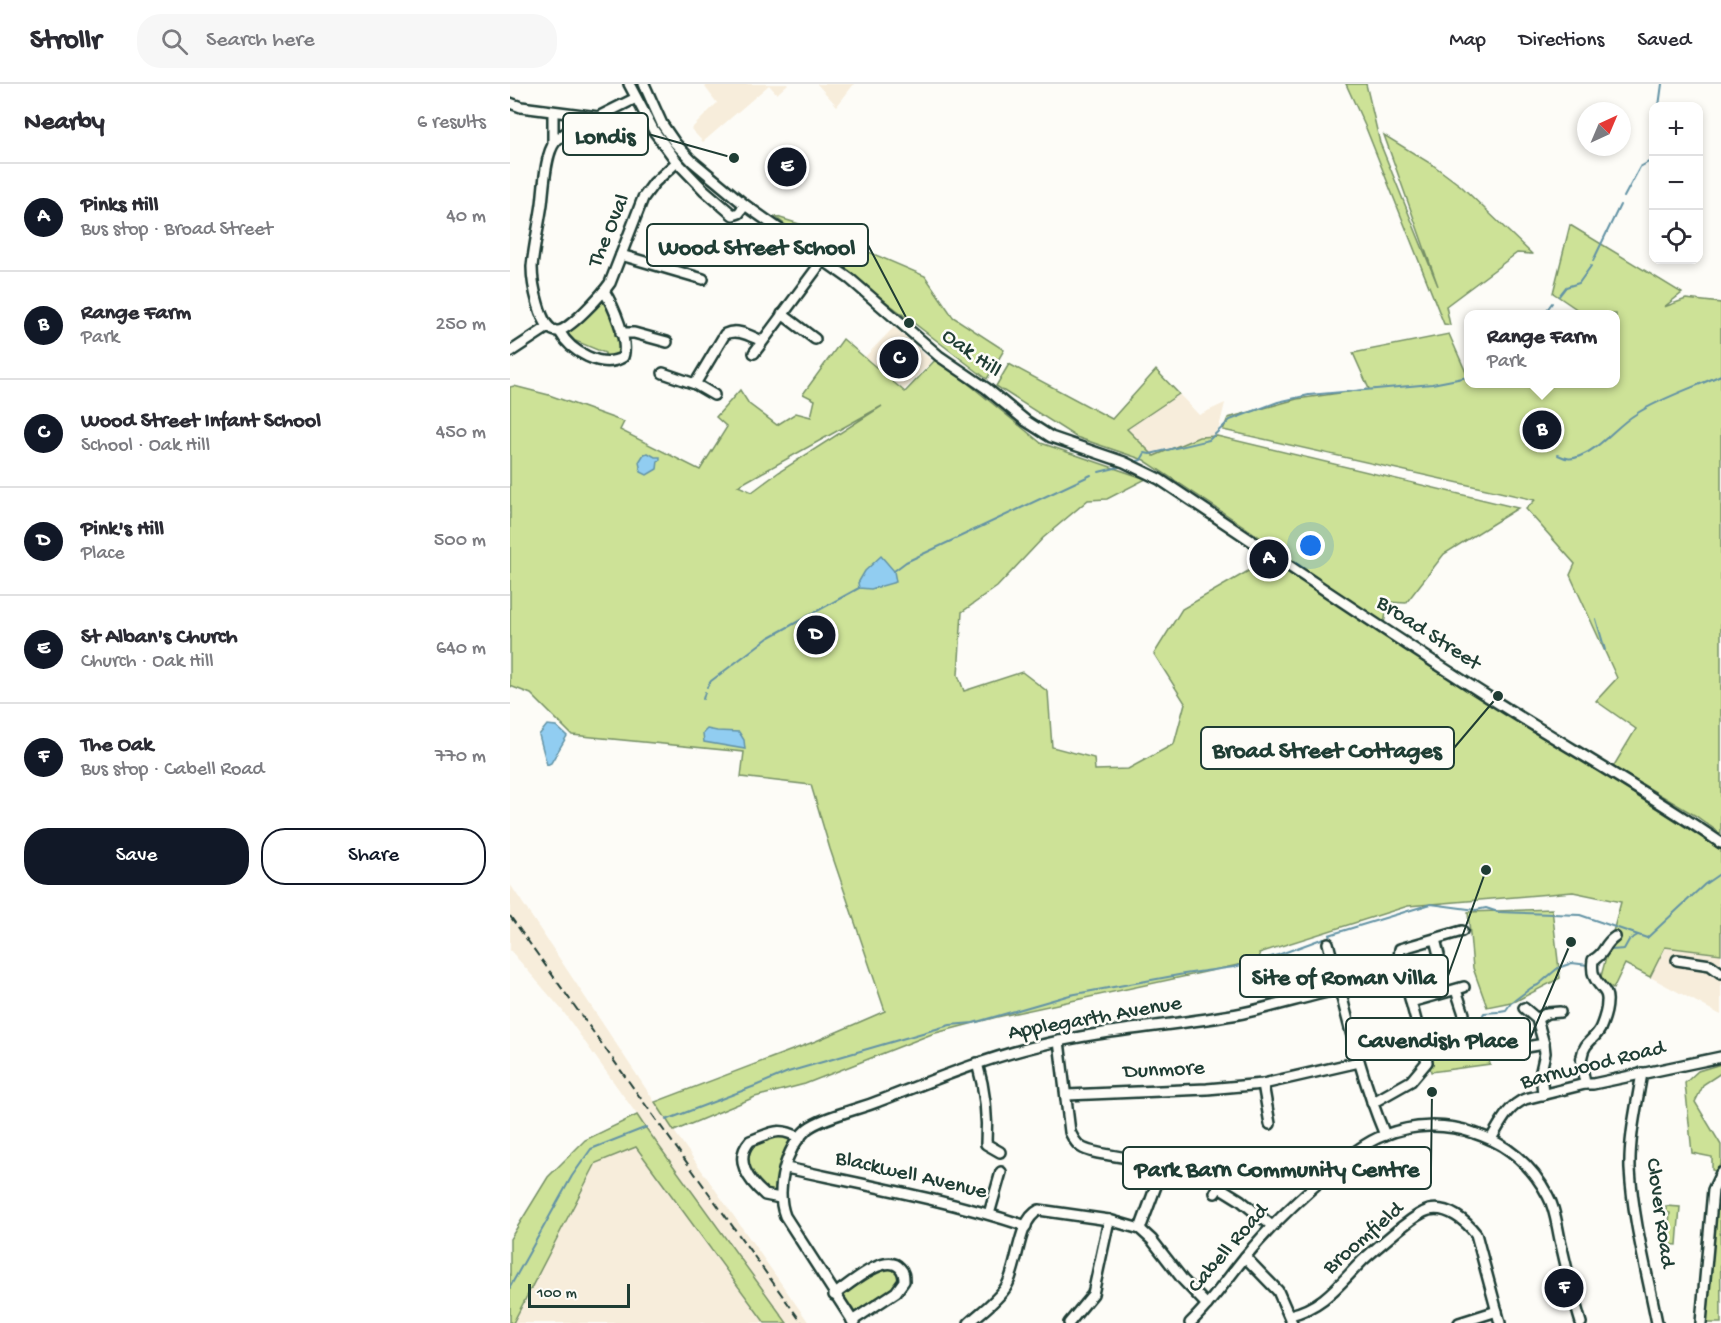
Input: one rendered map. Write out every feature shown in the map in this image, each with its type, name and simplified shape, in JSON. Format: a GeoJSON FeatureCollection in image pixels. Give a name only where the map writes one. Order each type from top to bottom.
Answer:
{"type":"FeatureCollection","features":[{"type":"Feature","properties":{"kind":"street"},"geometry":{"type":"LineString","coordinates":[[629,84],[654,131],[690,177],[729,213],[734,215],[739,213],[746,205]]}},
{"type":"Feature","properties":{"kind":"street","name":"Oak Hill"},"geometry":{"type":"LineString","coordinates":[[644,84],[663,124],[675,143],[692,161],[746,205],[864,291],[939,356],[986,388],[1038,429],[1059,441],[1128,464],[1146,473]]}},
{"type":"Feature","properties":{"kind":"street"},"geometry":{"type":"LineString","coordinates":[[554,143],[562,135],[636,99]]}},
{"type":"Feature","properties":{"kind":"street"},"geometry":{"type":"LineString","coordinates":[[510,103],[521,107],[598,117]]}},
{"type":"Feature","properties":{"kind":"street"},"geometry":{"type":"LineString","coordinates":[[510,352],[548,327],[539,309],[532,268],[547,167],[554,143],[553,112]]}},
{"type":"Feature","properties":{"kind":"street","name":"The Oval"},"geometry":{"type":"LineString","coordinates":[[560,332],[604,291],[610,282],[644,198],[654,183],[677,162]]}},
{"type":"Feature","properties":{"kind":"street"},"geometry":{"type":"LineString","coordinates":[[621,255],[703,279]]}},
{"type":"Feature","properties":{"kind":"street"},"geometry":{"type":"LineString","coordinates":[[754,353],[823,260]]}},
{"type":"Feature","properties":{"kind":"street","name":"The Oval"},"geometry":{"type":"LineString","coordinates":[[548,327],[560,332],[574,348],[602,361],[620,359],[623,357],[625,347],[611,302],[604,291]]}},
{"type":"Feature","properties":{"kind":"street"},"geometry":{"type":"LineString","coordinates":[[782,314],[815,339]]}},
{"type":"Feature","properties":{"kind":"street"},"geometry":{"type":"LineString","coordinates":[[695,384],[725,334],[739,332],[762,341]]}},
{"type":"Feature","properties":{"kind":"street"},"geometry":{"type":"LineString","coordinates":[[621,333],[634,333],[667,342]]}},
{"type":"Feature","properties":{"kind":"street"},"geometry":{"type":"LineString","coordinates":[[663,373],[695,384],[714,395]]}},
{"type":"Feature","properties":{"kind":"street","name":"Broad Street"},"geometry":{"type":"LineString","coordinates":[[1146,473],[1262,547],[1413,649],[1526,721],[1617,775],[1721,843]]}},
{"type":"Feature","properties":{"kind":"street"},"geometry":{"type":"LineString","coordinates":[[1371,1103],[1412,1081],[1427,1062],[1399,957],[1400,949],[1462,931]]}},
{"type":"Feature","properties":{"kind":"street"},"geometry":{"type":"LineString","coordinates":[[1585,1084],[1581,1058],[1590,1038],[1599,1031],[1608,1001],[1605,991],[1594,980],[1591,973],[1593,960],[1601,956],[1607,942],[1615,937]]}},
{"type":"Feature","properties":{"kind":"street"},"geometry":{"type":"LineString","coordinates":[[1435,939],[1439,955]]}},
{"type":"Feature","properties":{"kind":"street"},"geometry":{"type":"LineString","coordinates":[[1328,943],[1359,1062],[1371,1103],[1384,1135]]}},
{"type":"Feature","properties":{"kind":"street"},"geometry":{"type":"LineString","coordinates":[[1677,960],[1710,965],[1721,973]]}},
{"type":"Feature","properties":{"kind":"street"},"geometry":{"type":"LineString","coordinates":[[1411,1002],[1460,988],[1464,1014]]}},
{"type":"Feature","properties":{"kind":"street","name":"Applegarth Avenue"},"geometry":{"type":"LineString","coordinates":[[780,1198],[782,1180],[794,1146],[816,1123],[870,1105],[977,1063],[1059,1041],[1245,1012],[1340,989]]}},
{"type":"Feature","properties":{"kind":"street"},"geometry":{"type":"LineString","coordinates":[[1524,1008],[1537,1019],[1544,1044],[1545,1053],[1541,1071],[1543,1095]]}},
{"type":"Feature","properties":{"kind":"street"},"geometry":{"type":"LineString","coordinates":[[1537,1019],[1547,1013],[1560,1012]]}},
{"type":"Feature","properties":{"kind":"street"},"geometry":{"type":"LineString","coordinates":[[1059,1041],[1070,1132],[1078,1145],[1083,1149],[1142,1162],[1155,1172],[1156,1186],[1140,1229]]}},
{"type":"Feature","properties":{"kind":"street"},"geometry":{"type":"LineString","coordinates":[[1497,1052],[1544,1044]]}},
{"type":"Feature","properties":{"kind":"street","name":"Barnwood Road"},"geometry":{"type":"LineString","coordinates":[[1491,1139],[1512,1108],[1520,1101],[1585,1084],[1721,1057]]}},
{"type":"Feature","properties":{"kind":"street","name":"Dunmore"},"geometry":{"type":"LineString","coordinates":[[1067,1095],[1207,1089],[1263,1084],[1359,1062]]}},
{"type":"Feature","properties":{"kind":"street"},"geometry":{"type":"LineString","coordinates":[[977,1063],[988,1122],[982,1145],[1000,1152]]}},
{"type":"Feature","properties":{"kind":"street","name":"Clover Road"},"geometry":{"type":"LineString","coordinates":[[1642,1073],[1632,1133],[1630,1168],[1636,1218],[1657,1323]]}},
{"type":"Feature","properties":{"kind":"street"},"geometry":{"type":"LineString","coordinates":[[1263,1084],[1271,1125]]}},
{"type":"Feature","properties":{"kind":"street","name":"Cabell Road"},"geometry":{"type":"LineString","coordinates":[[1190,1323],[1208,1305],[1245,1257],[1272,1227],[1340,1164],[1364,1146],[1384,1135],[1413,1127],[1433,1125],[1463,1130],[1491,1139],[1524,1163],[1548,1196],[1553,1209],[1570,1288],[1581,1323]]}},
{"type":"Feature","properties":{"kind":"street"},"geometry":{"type":"LineString","coordinates":[[800,1138],[780,1130],[750,1141],[742,1161],[743,1167],[765,1195],[780,1198],[785,1216],[834,1294],[853,1322],[896,1292],[904,1281],[902,1269],[897,1264],[883,1263],[834,1294]]}},
{"type":"Feature","properties":{"kind":"street","name":"Blackwell Avenue"},"geometry":{"type":"LineString","coordinates":[[786,1168],[941,1201],[1026,1226]]}},
{"type":"Feature","properties":{"kind":"street"},"geometry":{"type":"LineString","coordinates":[[989,1214],[1001,1172]]}},
{"type":"Feature","properties":{"kind":"street"},"geometry":{"type":"LineString","coordinates":[[1701,1323],[1713,1190],[1721,1173]]}},
{"type":"Feature","properties":{"kind":"street"},"geometry":{"type":"LineString","coordinates":[[1219,1187],[1240,1200],[1272,1227]]}},
{"type":"Feature","properties":{"kind":"street"},"geometry":{"type":"LineString","coordinates":[[969,1323],[1005,1288],[1011,1277],[1030,1216],[1039,1210],[1109,1220],[1140,1229],[1152,1240],[1183,1280],[1208,1305]]}},
{"type":"Feature","properties":{"kind":"street","name":"Broomfield"},"geometry":{"type":"LineString","coordinates":[[1291,1319],[1322,1301],[1370,1253],[1412,1219],[1430,1210],[1444,1211],[1460,1218],[1476,1234],[1500,1323]]}},
{"type":"Feature","properties":{"kind":"street"},"geometry":{"type":"LineString","coordinates":[[1069,1323],[1093,1294],[1109,1220]]}},
{"type":"Feature","properties":{"kind":"street"},"geometry":{"type":"LineString","coordinates":[[1245,1257],[1278,1291],[1291,1319]]}},
{"type":"Feature","properties":{"kind":"street"},"geometry":{"type":"LineString","coordinates":[[1459,1323],[1497,1311]]}},
{"type":"Feature","properties":{"kind":"shaded area"},"geometry":{"type":"Polygon","coordinates":[[[708,84],[788,84],[777,94],[769,85],[703,142],[691,129],[717,103],[705,87],[708,84]]]}},
{"type":"Feature","properties":{"kind":"shaded area"},"geometry":{"type":"Polygon","coordinates":[[[817,84],[854,84],[837,106],[817,84]]]}},
{"type":"Feature","properties":{"kind":"shaded area"},"geometry":{"type":"Polygon","coordinates":[[[894,327],[932,361],[904,390],[865,357],[894,327]]]}},
{"type":"Feature","properties":{"kind":"shaded area"},"geometry":{"type":"Polygon","coordinates":[[[1179,394],[1199,415],[1225,403],[1217,436],[1199,437],[1154,456],[1127,429],[1179,394]]]}},
{"type":"Feature","properties":{"kind":"shaded area"},"geometry":{"type":"Polygon","coordinates":[[[510,884],[674,1131],[809,1323],[513,1323],[596,1162],[655,1140],[562,1010],[510,950],[510,884]]]}},
{"type":"Feature","properties":{"kind":"shaded area"},"geometry":{"type":"Polygon","coordinates":[[[1665,947],[1721,954],[1721,1015],[1650,977],[1665,947]]]}},
{"type":"Feature","properties":{"kind":"green space"},"geometry":{"type":"Polygon","coordinates":[[[1346,84],[1366,84],[1380,143],[1438,286],[1384,135],[1433,165],[1461,186],[1532,254],[1517,253],[1446,306],[1450,325],[1444,324],[1366,128],[1346,84]]]}},
{"type":"Feature","properties":{"kind":"green space"},"geometry":{"type":"Polygon","coordinates":[[[774,216],[815,229],[925,276],[953,317],[1004,350],[987,379],[774,216]]]}},
{"type":"Feature","properties":{"kind":"green space"},"geometry":{"type":"Polygon","coordinates":[[[1570,225],[1682,293],[1664,307],[1686,299],[1721,303],[1721,834],[1696,816],[1613,767],[1636,729],[1596,701],[1617,678],[1570,575],[1575,564],[1526,509],[1535,500],[1223,430],[1228,418],[1297,399],[1369,389],[1353,353],[1449,334],[1464,368],[1464,388],[1620,388],[1620,310],[1578,310],[1553,293],[1570,225]]]}},
{"type":"Feature","properties":{"kind":"green space"},"geometry":{"type":"Polygon","coordinates":[[[603,299],[609,303],[618,329],[621,350],[616,356],[605,357],[605,353],[576,341],[573,343],[567,331],[599,300],[603,299]]]}},
{"type":"Feature","properties":{"kind":"green space"},"geometry":{"type":"Polygon","coordinates":[[[843,339],[905,392],[937,358],[1041,443],[1146,479],[1107,499],[1088,500],[1043,538],[997,587],[962,612],[958,675],[964,691],[1022,672],[1048,692],[1052,747],[1094,758],[1095,770],[1128,769],[1174,744],[1185,703],[1154,654],[1182,609],[1271,558],[1438,670],[1721,850],[1721,954],[1665,947],[1650,977],[1625,964],[1613,989],[1600,980],[1621,902],[1573,892],[1408,906],[1259,953],[1261,960],[997,1017],[932,1034],[805,1084],[755,1097],[674,1131],[655,1102],[816,1041],[885,1011],[830,849],[811,785],[741,777],[744,752],[572,735],[531,694],[510,686],[510,387],[549,395],[624,422],[620,430],[700,470],[727,427],[716,417],[740,390],[749,404],[777,425],[796,413],[811,417],[815,400],[803,394],[843,339]],[[882,406],[738,486],[752,492],[882,406]]]}},
{"type":"Feature","properties":{"kind":"green space"},"geometry":{"type":"Polygon","coordinates":[[[1009,364],[1112,419],[1156,370],[1179,394],[1127,429],[1154,456],[1199,437],[1217,436],[1518,508],[1444,554],[1406,603],[1388,602],[1384,624],[1144,460],[1076,437],[996,386],[1009,364]]]}},
{"type":"Feature","properties":{"kind":"green space"},"geometry":{"type":"Polygon","coordinates":[[[1552,909],[1560,978],[1516,1001],[1487,1007],[1473,968],[1468,912],[1552,909]]]}},
{"type":"Feature","properties":{"kind":"green space"},"geometry":{"type":"Polygon","coordinates":[[[1479,1024],[1490,1064],[1431,1072],[1423,1033],[1435,1041],[1479,1024]]]}},
{"type":"Feature","properties":{"kind":"green space"},"geometry":{"type":"Polygon","coordinates":[[[1721,1064],[1721,1073],[1704,1084],[1695,1102],[1721,1145],[1721,1164],[1715,1171],[1712,1170],[1712,1157],[1692,1153],[1685,1083],[1698,1071],[1721,1064]]]}},
{"type":"Feature","properties":{"kind":"green space"},"geometry":{"type":"Polygon","coordinates":[[[637,1115],[787,1323],[765,1323],[636,1147],[596,1163],[513,1323],[510,1323],[510,1239],[548,1177],[585,1140],[637,1115]]]}},
{"type":"Feature","properties":{"kind":"green space"},"geometry":{"type":"Polygon","coordinates":[[[781,1134],[790,1137],[791,1140],[774,1193],[764,1191],[746,1166],[749,1146],[781,1134]]]}},
{"type":"Feature","properties":{"kind":"green space"},"geometry":{"type":"Polygon","coordinates":[[[1720,1180],[1721,1323],[1705,1323],[1720,1180]]]}},
{"type":"Feature","properties":{"kind":"green space"},"geometry":{"type":"Polygon","coordinates":[[[1666,1206],[1680,1207],[1677,1245],[1667,1244],[1670,1213],[1666,1212],[1666,1206]]]}},
{"type":"Feature","properties":{"kind":"green space"},"geometry":{"type":"Polygon","coordinates":[[[891,1266],[900,1272],[902,1280],[896,1289],[857,1315],[842,1293],[882,1268],[891,1266]]]}},
{"type":"Feature","properties":{"kind":"water"},"geometry":{"type":"Polygon","coordinates":[[[644,454],[660,457],[660,460],[657,469],[647,475],[641,472],[639,462],[644,454]]]}},
{"type":"Feature","properties":{"kind":"water"},"geometry":{"type":"Polygon","coordinates":[[[881,556],[894,571],[896,582],[871,589],[859,588],[858,583],[865,571],[881,556]]]}},
{"type":"Feature","properties":{"kind":"water"},"geometry":{"type":"Polygon","coordinates":[[[547,725],[556,726],[567,736],[551,763],[547,765],[539,735],[547,725]]]}},
{"type":"Feature","properties":{"kind":"water"},"geometry":{"type":"Polygon","coordinates":[[[707,729],[739,732],[744,740],[745,749],[704,742],[703,733],[707,729]]]}},
{"type":"Feature","properties":{"kind":"waterway"},"geometry":{"type":"LineString","coordinates":[[1660,102],[1662,84]]}},
{"type":"Feature","properties":{"kind":"waterway"},"geometry":{"type":"LineString","coordinates":[[1624,197],[1640,167],[1649,162]]}},
{"type":"Feature","properties":{"kind":"waterway"},"geometry":{"type":"LineString","coordinates":[[1593,261],[1620,205]]}},
{"type":"Feature","properties":{"kind":"waterway"},"geometry":{"type":"LineString","coordinates":[[1559,296],[1566,287],[1579,283],[1591,266]]}},
{"type":"Feature","properties":{"kind":"waterway"},"geometry":{"type":"LineString","coordinates":[[1547,310],[1552,303]]}},
{"type":"Feature","properties":{"kind":"waterway"},"geometry":{"type":"LineString","coordinates":[[1558,455],[1569,458],[1580,456],[1646,408],[1721,375]]}},
{"type":"Feature","properties":{"kind":"waterway"},"geometry":{"type":"LineString","coordinates":[[1134,462],[1141,460],[1145,453],[1150,454],[1209,440],[1230,420],[1278,402],[1309,395],[1432,384],[1464,378]]}},
{"type":"Feature","properties":{"kind":"waterway"},"geometry":{"type":"LineString","coordinates":[[1099,472],[1123,466]]}},
{"type":"Feature","properties":{"kind":"waterway"},"geometry":{"type":"LineString","coordinates":[[894,571],[906,562],[1091,475]]}},
{"type":"Feature","properties":{"kind":"waterway"},"geometry":{"type":"LineString","coordinates":[[707,687],[711,681],[768,638],[859,588]]}},
{"type":"Feature","properties":{"kind":"waterway"},"geometry":{"type":"LineString","coordinates":[[1596,619],[1605,650]]}},
{"type":"Feature","properties":{"kind":"waterway"},"geometry":{"type":"LineString","coordinates":[[703,699],[705,692]]}},
{"type":"Feature","properties":{"kind":"waterway"},"geometry":{"type":"LineString","coordinates":[[1329,935],[1431,904],[1476,910],[1486,908],[1498,912],[1580,915],[1647,938],[1705,884],[1721,873]]}},
{"type":"Feature","properties":{"kind":"waterway"},"geometry":{"type":"LineString","coordinates":[[1597,965],[1611,950],[1624,949],[1629,940],[1638,935]]}},
{"type":"Feature","properties":{"kind":"waterway"},"geometry":{"type":"LineString","coordinates":[[666,1120],[788,1072],[950,1025],[973,1023],[1070,995],[1234,967],[1278,955],[1324,938]]}},
{"type":"Feature","properties":{"kind":"waterway"},"geometry":{"type":"LineString","coordinates":[[1500,1011],[1506,1010],[1511,1003],[1558,968],[1572,963],[1588,965]]}},
{"type":"Feature","properties":{"kind":"waterway"},"geometry":{"type":"LineString","coordinates":[[1422,1031],[1425,1030],[1438,1038],[1482,1017],[1484,1013],[1498,1012]]}},
{"type":"Feature","properties":{"kind":"waterway"},"geometry":{"type":"LineString","coordinates":[[1393,1038],[1416,1032]]}},
{"type":"Feature","properties":{"kind":"waterway"},"geometry":{"type":"LineString","coordinates":[[510,1287],[572,1176],[591,1149],[647,1127]]}},
{"type":"Feature","properties":{"kind":"railway"},"geometry":{"type":"LineString","coordinates":[[510,916],[802,1323]]}},
{"type":"Feature","properties":{"kind":"place","name":"Londis"},"geometry":{"type":"Point","coordinates":[734,158]}},
{"type":"Feature","properties":{"kind":"place","name":"St Alban's Church"},"geometry":{"type":"Point","coordinates":[787,167]}},
{"type":"Feature","properties":{"kind":"place","name":"Wood Street School"},"geometry":{"type":"Point","coordinates":[909,323]}},
{"type":"Feature","properties":{"kind":"place","name":"Wood Street Infant School"},"geometry":{"type":"Point","coordinates":[899,359]}},
{"type":"Feature","properties":{"kind":"place","name":"Range Farm"},"geometry":{"type":"Point","coordinates":[1542,430]}},
{"type":"Feature","properties":{"kind":"place","name":"Pinks Hill"},"geometry":{"type":"Point","coordinates":[1269,559]}},
{"type":"Feature","properties":{"kind":"place","name":"Pink's Hill"},"geometry":{"type":"Point","coordinates":[816,635]}},
{"type":"Feature","properties":{"kind":"place","name":"Broad Street Cottages"},"geometry":{"type":"Point","coordinates":[1498,696]}},
{"type":"Feature","properties":{"kind":"place","name":"Site of Roman Villa"},"geometry":{"type":"Point","coordinates":[1486,870]}},
{"type":"Feature","properties":{"kind":"place","name":"Cavendish Place"},"geometry":{"type":"Point","coordinates":[1571,942]}},
{"type":"Feature","properties":{"kind":"place","name":"Park Barn Community Centre"},"geometry":{"type":"Point","coordinates":[1432,1092]}},
{"type":"Feature","properties":{"kind":"place","name":"The Oak"},"geometry":{"type":"Point","coordinates":[1564,1288]}}]}
